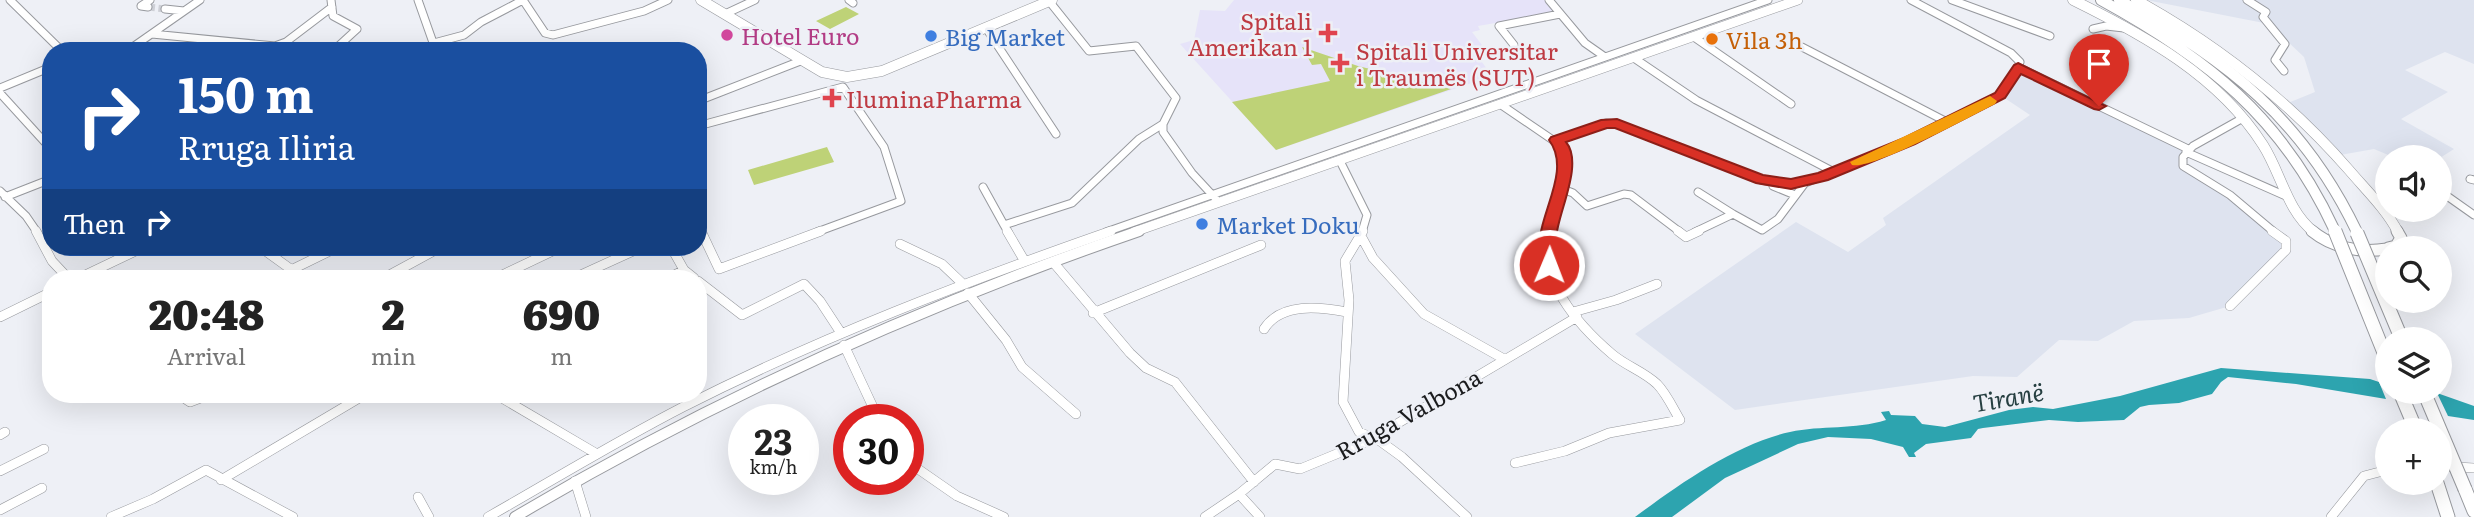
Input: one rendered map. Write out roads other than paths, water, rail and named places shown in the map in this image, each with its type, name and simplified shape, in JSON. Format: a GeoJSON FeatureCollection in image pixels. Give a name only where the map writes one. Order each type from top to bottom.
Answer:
{"type":"FeatureCollection","features":[{"type":"Feature","properties":{"kind":"highway"},"geometry":{"type":"LineString","coordinates":[[2119,0],[2200,48],[2276,111],[2308,147],[2331,181],[2357,233],[2397,327]]}},
{"type":"Feature","properties":{"kind":"highway"},"geometry":{"type":"LineString","coordinates":[[2099,6],[2181,49],[2250,105],[2306,171],[2334,229],[2375,330]]}},
{"type":"Feature","properties":{"kind":"highway"},"geometry":{"type":"LineString","coordinates":[[2429,404],[2474,511]]}},
{"type":"Feature","properties":{"kind":"highway"},"geometry":{"type":"LineString","coordinates":[[2441,495],[2448,517]]}},
{"type":"Feature","properties":{"kind":"main road"},"geometry":{"type":"LineString","coordinates":[[701,0],[822,72],[847,77],[882,71],[1051,1]]}},
{"type":"Feature","properties":{"kind":"main road"},"geometry":{"type":"LineString","coordinates":[[2073,0],[2099,6],[2211,85],[2244,118],[2274,162],[2305,225],[2330,242],[2347,248],[2375,251]]}},
{"type":"Feature","properties":{"kind":"main road"},"geometry":{"type":"LineString","coordinates":[[2136,0],[2224,51],[2288,103],[2328,145],[2390,220],[2399,236]]}},
{"type":"Feature","properties":{"kind":"street"},"geometry":{"type":"LineString","coordinates":[[10,0],[53,42]]}},
{"type":"Feature","properties":{"kind":"street"},"geometry":{"type":"LineString","coordinates":[[140,42],[200,0]]}},
{"type":"Feature","properties":{"kind":"street"},"geometry":{"type":"LineString","coordinates":[[418,0],[433,42]]}},
{"type":"Feature","properties":{"kind":"street"},"geometry":{"type":"LineString","coordinates":[[447,42],[523,0],[545,33],[553,35],[644,11],[668,0]]}},
{"type":"Feature","properties":{"kind":"street"},"geometry":{"type":"LineString","coordinates":[[725,14],[755,0]]}},
{"type":"Feature","properties":{"kind":"street"},"geometry":{"type":"LineString","coordinates":[[1549,0],[1586,43],[1605,57]]}},
{"type":"Feature","properties":{"kind":"street"},"geometry":{"type":"LineString","coordinates":[[707,396],[729,384],[842,339],[1605,57],[1768,0]]}},
{"type":"Feature","properties":{"kind":"street"},"geometry":{"type":"LineString","coordinates":[[515,517],[575,481],[842,339],[962,283],[1024,260],[1340,162],[1798,0]]}},
{"type":"Feature","properties":{"kind":"street"},"geometry":{"type":"LineString","coordinates":[[1761,180],[1782,184],[1805,183],[1909,141],[2000,95],[2020,62],[2011,53],[1911,0]]}},
{"type":"Feature","properties":{"kind":"street"},"geometry":{"type":"LineString","coordinates":[[1952,0],[2050,36]]}},
{"type":"Feature","properties":{"kind":"street"},"geometry":{"type":"LineString","coordinates":[[2247,0],[2266,12],[2263,17],[2285,44],[2276,60],[2284,71]]}},
{"type":"Feature","properties":{"kind":"street"},"geometry":{"type":"LineString","coordinates":[[1004,225],[1072,202],[1139,139],[1163,124],[1176,98],[1136,46],[1126,45],[1096,53],[1088,51],[1051,1]]}},
{"type":"Feature","properties":{"kind":"street"},"geometry":{"type":"LineString","coordinates":[[286,42],[331,4]]}},
{"type":"Feature","properties":{"kind":"street"},"geometry":{"type":"LineString","coordinates":[[331,4],[333,16],[357,29],[343,42]]}},
{"type":"Feature","properties":{"kind":"street"},"geometry":{"type":"LineString","coordinates":[[2099,6],[2101,21],[2093,29],[2106,26],[2129,29]]}},
{"type":"Feature","properties":{"kind":"street"},"geometry":{"type":"LineString","coordinates":[[165,9],[184,11]]}},
{"type":"Feature","properties":{"kind":"street"},"geometry":{"type":"LineString","coordinates":[[1514,45],[1499,26],[1560,14]]}},
{"type":"Feature","properties":{"kind":"street"},"geometry":{"type":"LineString","coordinates":[[986,28],[1056,134]]}},
{"type":"Feature","properties":{"kind":"street"},"geometry":{"type":"LineString","coordinates":[[152,34],[234,42]]}},
{"type":"Feature","properties":{"kind":"street"},"geometry":{"type":"LineString","coordinates":[[1694,37],[1791,104]]}},
{"type":"Feature","properties":{"kind":"street"},"geometry":{"type":"LineString","coordinates":[[1802,47],[1947,122]]}},
{"type":"Feature","properties":{"kind":"street"},"geometry":{"type":"LineString","coordinates":[[1634,58],[1696,100],[1834,172]]}},
{"type":"Feature","properties":{"kind":"street"},"geometry":{"type":"LineString","coordinates":[[707,98],[803,61]]}},
{"type":"Feature","properties":{"kind":"street"},"geometry":{"type":"LineString","coordinates":[[2018,67],[2291,198]]}},
{"type":"Feature","properties":{"kind":"street"},"geometry":{"type":"LineString","coordinates":[[42,71],[0,91],[42,137]]}},
{"type":"Feature","properties":{"kind":"street"},"geometry":{"type":"LineString","coordinates":[[843,87],[847,77]]}},
{"type":"Feature","properties":{"kind":"street"},"geometry":{"type":"LineString","coordinates":[[707,124],[843,87]]}},
{"type":"Feature","properties":{"kind":"street"},"geometry":{"type":"LineString","coordinates":[[707,243],[719,269],[901,201],[884,147],[843,87]]}},
{"type":"Feature","properties":{"kind":"street"},"geometry":{"type":"LineString","coordinates":[[1500,104],[1563,147],[1565,166],[1548,238],[1555,289],[1575,315],[1614,355],[1642,371],[1659,386],[1680,419],[1609,433],[1565,451],[1515,463]]}},
{"type":"Feature","properties":{"kind":"street"},"geometry":{"type":"LineString","coordinates":[[2230,306],[2286,250],[2286,241],[2230,195],[2183,166],[2183,157],[2187,150],[2244,118]]}},
{"type":"Feature","properties":{"kind":"street"},"geometry":{"type":"LineString","coordinates":[[1556,140],[1606,123],[1617,124],[1795,195]]}},
{"type":"Feature","properties":{"kind":"street"},"geometry":{"type":"LineString","coordinates":[[1163,124],[1165,136],[1192,173],[1217,200]]}},
{"type":"Feature","properties":{"kind":"street"},"geometry":{"type":"LineString","coordinates":[[1340,162],[1367,215],[1361,236],[1345,261],[1349,300],[1343,402],[1359,432],[1402,457],[1467,517]]}},
{"type":"Feature","properties":{"kind":"street"},"geometry":{"type":"LineString","coordinates":[[2,195],[42,182]]}},
{"type":"Feature","properties":{"kind":"street"},"geometry":{"type":"LineString","coordinates":[[1698,192],[1762,230],[1778,219],[1805,183]]}},
{"type":"Feature","properties":{"kind":"street"},"geometry":{"type":"LineString","coordinates":[[983,187],[1024,260]]}},
{"type":"Feature","properties":{"kind":"street"},"geometry":{"type":"LineString","coordinates":[[1560,188],[1573,193],[1587,206],[1624,194],[1631,195],[1686,237],[1733,214]]}},
{"type":"Feature","properties":{"kind":"street"},"geometry":{"type":"LineString","coordinates":[[2,195],[26,216],[42,239]]}},
{"type":"Feature","properties":{"kind":"street"},"geometry":{"type":"LineString","coordinates":[[2452,199],[2474,215]]}},
{"type":"Feature","properties":{"kind":"street"},"geometry":{"type":"LineString","coordinates":[[1361,236],[1373,258],[1424,314],[1504,359]]}},
{"type":"Feature","properties":{"kind":"street"},"geometry":{"type":"LineString","coordinates":[[900,244],[949,267],[962,283]]}},
{"type":"Feature","properties":{"kind":"street"},"geometry":{"type":"LineString","coordinates":[[1093,313],[1261,245]]}},
{"type":"Feature","properties":{"kind":"street"},"geometry":{"type":"LineString","coordinates":[[50,256],[60,270]]}},
{"type":"Feature","properties":{"kind":"street"},"geometry":{"type":"LineString","coordinates":[[96,270],[125,256]]}},
{"type":"Feature","properties":{"kind":"street"},"geometry":{"type":"LineString","coordinates":[[272,256],[291,270],[320,256]]}},
{"type":"Feature","properties":{"kind":"street"},"geometry":{"type":"LineString","coordinates":[[399,270],[424,256]]}},
{"type":"Feature","properties":{"kind":"street"},"geometry":{"type":"LineString","coordinates":[[513,270],[542,256]]}},
{"type":"Feature","properties":{"kind":"street"},"geometry":{"type":"LineString","coordinates":[[592,270],[622,256]]}},
{"type":"Feature","properties":{"kind":"street"},"geometry":{"type":"LineString","coordinates":[[676,256],[684,270]]}},
{"type":"Feature","properties":{"kind":"street"},"geometry":{"type":"LineString","coordinates":[[1054,262],[1093,313],[1143,366],[1170,377],[1175,382],[1254,482]]}},
{"type":"Feature","properties":{"kind":"street"},"geometry":{"type":"LineString","coordinates":[[707,288],[742,315],[804,284],[820,301],[842,339],[872,404]]}},
{"type":"Feature","properties":{"kind":"street","name":"Rruga Valbona"},"geometry":{"type":"LineString","coordinates":[[1205,517],[1239,494],[1275,464],[1300,469],[1373,438],[1575,315],[1657,284]]}},
{"type":"Feature","properties":{"kind":"street"},"geometry":{"type":"LineString","coordinates":[[968,293],[1006,340],[1023,367],[1076,414]]}},
{"type":"Feature","properties":{"kind":"street"},"geometry":{"type":"LineString","coordinates":[[0,317],[42,297]]}},
{"type":"Feature","properties":{"kind":"street"},"geometry":{"type":"LineString","coordinates":[[1264,329],[1270,319],[1299,309],[1321,307],[1347,312]]}},
{"type":"Feature","properties":{"kind":"street"},"geometry":{"type":"LineString","coordinates":[[221,480],[299,435],[324,415],[348,403]]}},
{"type":"Feature","properties":{"kind":"street"},"geometry":{"type":"LineString","coordinates":[[510,403],[597,454]]}},
{"type":"Feature","properties":{"kind":"street"},"geometry":{"type":"LineString","coordinates":[[488,517],[597,454],[693,403]]}},
{"type":"Feature","properties":{"kind":"street"},"geometry":{"type":"LineString","coordinates":[[0,471],[44,449]]}},
{"type":"Feature","properties":{"kind":"street"},"geometry":{"type":"LineString","coordinates":[[2452,467],[2474,468]]}},
{"type":"Feature","properties":{"kind":"street"},"geometry":{"type":"LineString","coordinates":[[111,517],[153,499],[203,470],[293,517]]}},
{"type":"Feature","properties":{"kind":"street"},"geometry":{"type":"LineString","coordinates":[[924,473],[957,496],[1004,517]]}},
{"type":"Feature","properties":{"kind":"street"},"geometry":{"type":"LineString","coordinates":[[2331,517],[2364,475],[2375,473]]}},
{"type":"Feature","properties":{"kind":"street"},"geometry":{"type":"LineString","coordinates":[[575,481],[586,517]]}},
{"type":"Feature","properties":{"kind":"street"},"geometry":{"type":"LineString","coordinates":[[0,510],[42,488]]}},
{"type":"Feature","properties":{"kind":"street"},"geometry":{"type":"LineString","coordinates":[[1239,494],[1260,517]]}},
{"type":"Feature","properties":{"kind":"street"},"geometry":{"type":"LineString","coordinates":[[418,496],[429,517]]}},
{"type":"Feature","properties":{"kind":"water"},"geometry":{"type":"Polygon","coordinates":[[[2221,368],[2375,381],[2375,397],[2296,384],[2228,377],[2212,394],[2179,403],[2140,407],[2124,420],[2049,420],[1983,428],[1978,429],[1971,438],[1926,444],[1914,453],[1916,457],[1909,457],[1903,447],[1871,439],[1828,437],[1798,444],[1725,478],[1672,517],[1635,517],[1729,455],[1770,437],[1790,432],[1874,423],[1886,420],[1881,412],[1889,411],[1891,415],[1915,416],[1922,424],[1945,427],[2009,410],[2033,407],[2053,409],[2120,396],[2221,368]]]}},
{"type":"Feature","properties":{"kind":"water"},"geometry":{"type":"Polygon","coordinates":[[[2452,398],[2474,406],[2474,420],[2448,416],[2442,404],[2452,404],[2452,398]]]}},
{"type":"Feature","properties":{"kind":"tunnel"},"geometry":{"type":"LineString","coordinates":[[148,7],[165,9]]}},
{"type":"Feature","properties":{"kind":"place","name":"Spitali Amerikan 1"},"geometry":{"type":"Point","coordinates":[1328,33]}},
{"type":"Feature","properties":{"kind":"place","name":"Hotel Euro"},"geometry":{"type":"Point","coordinates":[727,35]}},
{"type":"Feature","properties":{"kind":"place","name":"Big Market"},"geometry":{"type":"Point","coordinates":[931,36]}},
{"type":"Feature","properties":{"kind":"place","name":"Vila 3h"},"geometry":{"type":"Point","coordinates":[1712,39]}},
{"type":"Feature","properties":{"kind":"place","name":"Spitali Universitar i Traumës (SUT)"},"geometry":{"type":"Point","coordinates":[1340,63]}},
{"type":"Feature","properties":{"kind":"place","name":"IluminaPharma"},"geometry":{"type":"Point","coordinates":[832,98]}},
{"type":"Feature","properties":{"kind":"place","name":"Market Doku"},"geometry":{"type":"Point","coordinates":[1202,224]}},
{"type":"Feature","properties":{"kind":"water label","name":"Tiranë"},"geometry":{"type":"Point","coordinates":[2008,396]}}]}
